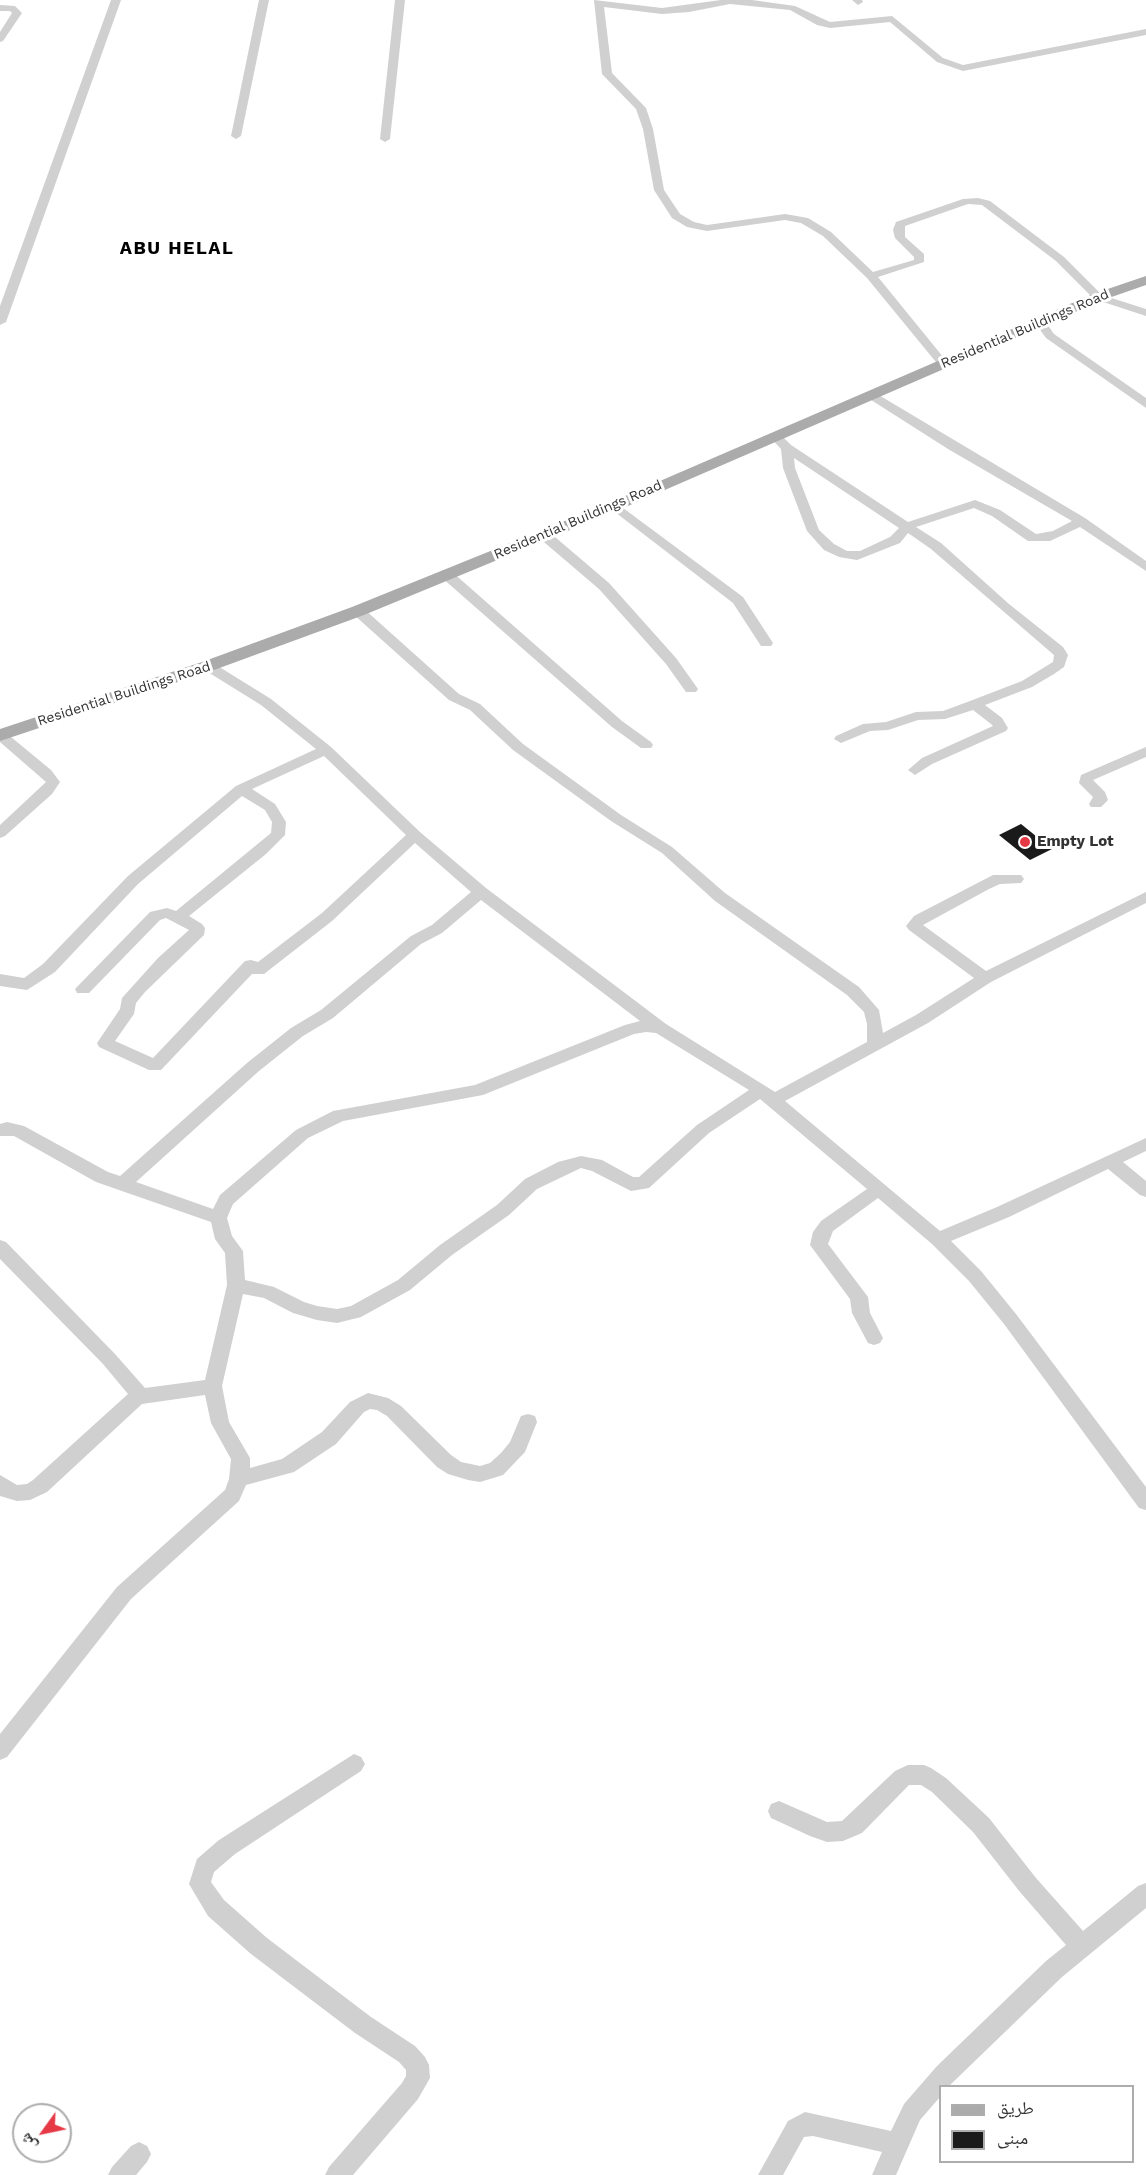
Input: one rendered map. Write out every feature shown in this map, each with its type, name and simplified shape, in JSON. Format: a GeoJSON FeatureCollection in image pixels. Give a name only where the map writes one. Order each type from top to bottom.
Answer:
{"type":"FeatureCollection","features":[{"type":"Feature","properties":{"kind":"main road","name":"Residential Buildings Road"},"geometry":{"type":"LineString","coordinates":[[0,735],[208,666],[358,611],[615,506],[1098,297],[1146,280]]}},
{"type":"Feature","properties":{"kind":"street"},"geometry":{"type":"LineString","coordinates":[[0,39],[17,13],[12,8],[0,7],[1,0]]}},
{"type":"Feature","properties":{"kind":"street"},"geometry":{"type":"LineString","coordinates":[[0,290],[105,0]]}},
{"type":"Feature","properties":{"kind":"street"},"geometry":{"type":"LineString","coordinates":[[0,322],[116,0]]}},
{"type":"Feature","properties":{"kind":"street"},"geometry":{"type":"LineString","coordinates":[[236,136],[264,0]]}},
{"type":"Feature","properties":{"kind":"street"},"geometry":{"type":"LineString","coordinates":[[385,139],[400,0]]}},
{"type":"Feature","properties":{"kind":"street"},"geometry":{"type":"LineString","coordinates":[[944,365],[871,276],[827,234],[804,220],[785,217],[707,228],[690,225],[676,216],[659,190],[646,118],[641,108],[608,74],[599,2],[662,11],[730,1],[792,8],[830,26],[892,19],[940,60],[963,68],[1146,33]]}},
{"type":"Feature","properties":{"kind":"street"},"geometry":{"type":"LineString","coordinates":[[871,276],[919,262],[920,256],[900,238],[897,230],[900,224],[967,201],[978,201],[986,203],[1060,259],[1098,297],[1146,313]]}},
{"type":"Feature","properties":{"kind":"street"},"geometry":{"type":"LineString","coordinates":[[1041,322],[1050,336],[1146,404]]}},
{"type":"Feature","properties":{"kind":"street"},"geometry":{"type":"LineString","coordinates":[[872,394],[899,414],[1081,521],[1146,567]]}},
{"type":"Feature","properties":{"kind":"street"},"geometry":{"type":"LineString","coordinates":[[775,436],[787,448],[936,546],[1061,655],[1059,664],[1049,672],[1027,684],[975,704],[945,715],[916,716],[888,726],[868,727],[841,739]]}},
{"type":"Feature","properties":{"kind":"street"},"geometry":{"type":"LineString","coordinates":[[787,448],[789,468],[813,531],[829,547],[844,554],[861,556],[895,540],[908,526],[975,504],[996,513],[1033,538],[1045,538],[1058,534],[1081,521]]}},
{"type":"Feature","properties":{"kind":"street"},"geometry":{"type":"LineString","coordinates":[[615,506],[738,600],[766,643]]}},
{"type":"Feature","properties":{"kind":"street"},"geometry":{"type":"LineString","coordinates":[[543,534],[604,586],[671,661],[691,689]]}},
{"type":"Feature","properties":{"kind":"street"},"geometry":{"type":"LineString","coordinates":[[447,574],[617,724],[646,745]]}},
{"type":"Feature","properties":{"kind":"street"},"geometry":{"type":"LineString","coordinates":[[358,611],[454,697],[475,707],[518,747],[606,811],[667,849],[720,897],[853,991],[871,1010],[875,1024],[875,1044]]}},
{"type":"Feature","properties":{"kind":"street"},"geometry":{"type":"LineString","coordinates":[[208,666],[266,702],[326,750],[415,835],[481,892],[660,1028],[767,1095],[938,1239],[975,1276],[1010,1319],[1146,1502]]}},
{"type":"Feature","properties":{"kind":"street"},"geometry":{"type":"LineString","coordinates":[[915,770],[927,761],[999,730],[1001,725],[975,704]]}},
{"type":"Feature","properties":{"kind":"street"},"geometry":{"type":"LineString","coordinates":[[0,735],[46,773],[52,782],[47,791],[0,833]]}},
{"type":"Feature","properties":{"kind":"street"},"geometry":{"type":"LineString","coordinates":[[0,980],[27,984],[49,968],[133,880],[241,789],[326,750]]}},
{"type":"Feature","properties":{"kind":"street"},"geometry":{"type":"LineString","coordinates":[[1096,804],[1101,800],[1100,795],[1086,783],[1086,778],[1146,752]]}},
{"type":"Feature","properties":{"kind":"street"},"geometry":{"type":"LineString","coordinates":[[178,917],[278,835],[279,822],[270,807],[241,789]]}},
{"type":"Feature","properties":{"kind":"street"},"geometry":{"type":"LineString","coordinates":[[83,989],[155,916],[167,913],[197,928],[196,935],[164,962],[139,988],[128,1002],[128,1010],[105,1043],[155,1066],[251,965],[258,969],[296,942],[349,899],[415,835]]}},
{"type":"Feature","properties":{"kind":"street"},"geometry":{"type":"LineString","coordinates":[[985,978],[937,946],[914,927],[919,920],[984,885],[998,879],[1016,879]]}},
{"type":"Feature","properties":{"kind":"street"},"geometry":{"type":"LineString","coordinates":[[122,1185],[253,1067],[327,1014],[416,940],[437,929],[481,892]]}},
{"type":"Feature","properties":{"kind":"street"},"geometry":{"type":"LineString","coordinates":[[236,1285],[268,1292],[299,1308],[317,1313],[337,1316],[355,1312],[404,1285],[446,1250],[503,1210],[531,1184],[564,1167],[581,1162],[596,1165],[631,1184],[643,1183],[703,1129],[767,1095],[875,1044],[922,1019],[985,978],[1146,897]]}},
{"type":"Feature","properties":{"kind":"street"},"geometry":{"type":"LineString","coordinates":[[0,1750],[124,1593],[232,1495],[239,1479],[241,1458],[220,1423],[213,1386],[236,1285],[234,1251],[225,1239],[218,1218],[226,1200],[302,1134],[339,1115],[477,1091],[631,1029],[646,1026],[660,1028]]}},
{"type":"Feature","properties":{"kind":"street"},"geometry":{"type":"LineString","coordinates":[[0,1130],[7,1128],[18,1130],[82,1167],[122,1185],[218,1218]]}},
{"type":"Feature","properties":{"kind":"street"},"geometry":{"type":"LineString","coordinates":[[938,1239],[1004,1212],[1146,1144]]}},
{"type":"Feature","properties":{"kind":"street"},"geometry":{"type":"LineString","coordinates":[[1111,1162],[1146,1190]]}},
{"type":"Feature","properties":{"kind":"street"},"geometry":{"type":"LineString","coordinates":[[874,1338],[861,1313],[859,1297],[825,1256],[819,1245],[822,1232],[827,1226],[880,1188]]}},
{"type":"Feature","properties":{"kind":"street"},"geometry":{"type":"LineString","coordinates":[[0,1246],[56,1307],[109,1359],[140,1396]]}},
{"type":"Feature","properties":{"kind":"street"},"geometry":{"type":"LineString","coordinates":[[0,1483],[7,1490],[17,1493],[30,1492],[40,1486],[127,1405],[140,1396],[213,1386]]}},
{"type":"Feature","properties":{"kind":"street"},"geometry":{"type":"LineString","coordinates":[[239,1479],[287,1466],[329,1438],[347,1416],[368,1401],[381,1403],[394,1412],[444,1461],[468,1473],[480,1474],[496,1469],[508,1459],[518,1446],[528,1422]]}},
{"type":"Feature","properties":{"kind":"street"},"geometry":{"type":"LineString","coordinates":[[337,2175],[410,2091],[418,2078],[417,2065],[407,2054],[252,1941],[216,1908],[204,1894],[200,1884],[205,1866],[227,1847],[354,1764]]}},
{"type":"Feature","properties":{"kind":"street"},"geometry":{"type":"LineString","coordinates":[[778,1811],[827,1832],[843,1831],[854,1826],[902,1778],[908,1775],[924,1775],[939,1785],[981,1824],[1028,1885],[1082,1947]]}},
{"type":"Feature","properties":{"kind":"street"},"geometry":{"type":"LineString","coordinates":[[884,2175],[912,2112],[945,2074],[1047,1976],[1146,1894]]}},
{"type":"Feature","properties":{"kind":"street"},"geometry":{"type":"LineString","coordinates":[[770,2175],[796,2129],[805,2124],[897,2144]]}},
{"type":"Feature","properties":{"kind":"street"},"geometry":{"type":"LineString","coordinates":[[120,2175],[140,2154]]}},
{"type":"Feature","properties":{"kind":"building","name":"Empty Lot"},"geometry":{"type":"Polygon","coordinates":[[[1021,824],[1052,849],[1030,860],[999,835],[1021,824]]]}},
{"type":"Feature","properties":{"kind":"place","name":"Empty Lot"},"geometry":{"type":"Point","coordinates":[1025,842]}},
{"type":"Feature","properties":{"kind":"district","name":"ABU HELAL"},"geometry":{"type":"Point","coordinates":[177,249]}}]}
